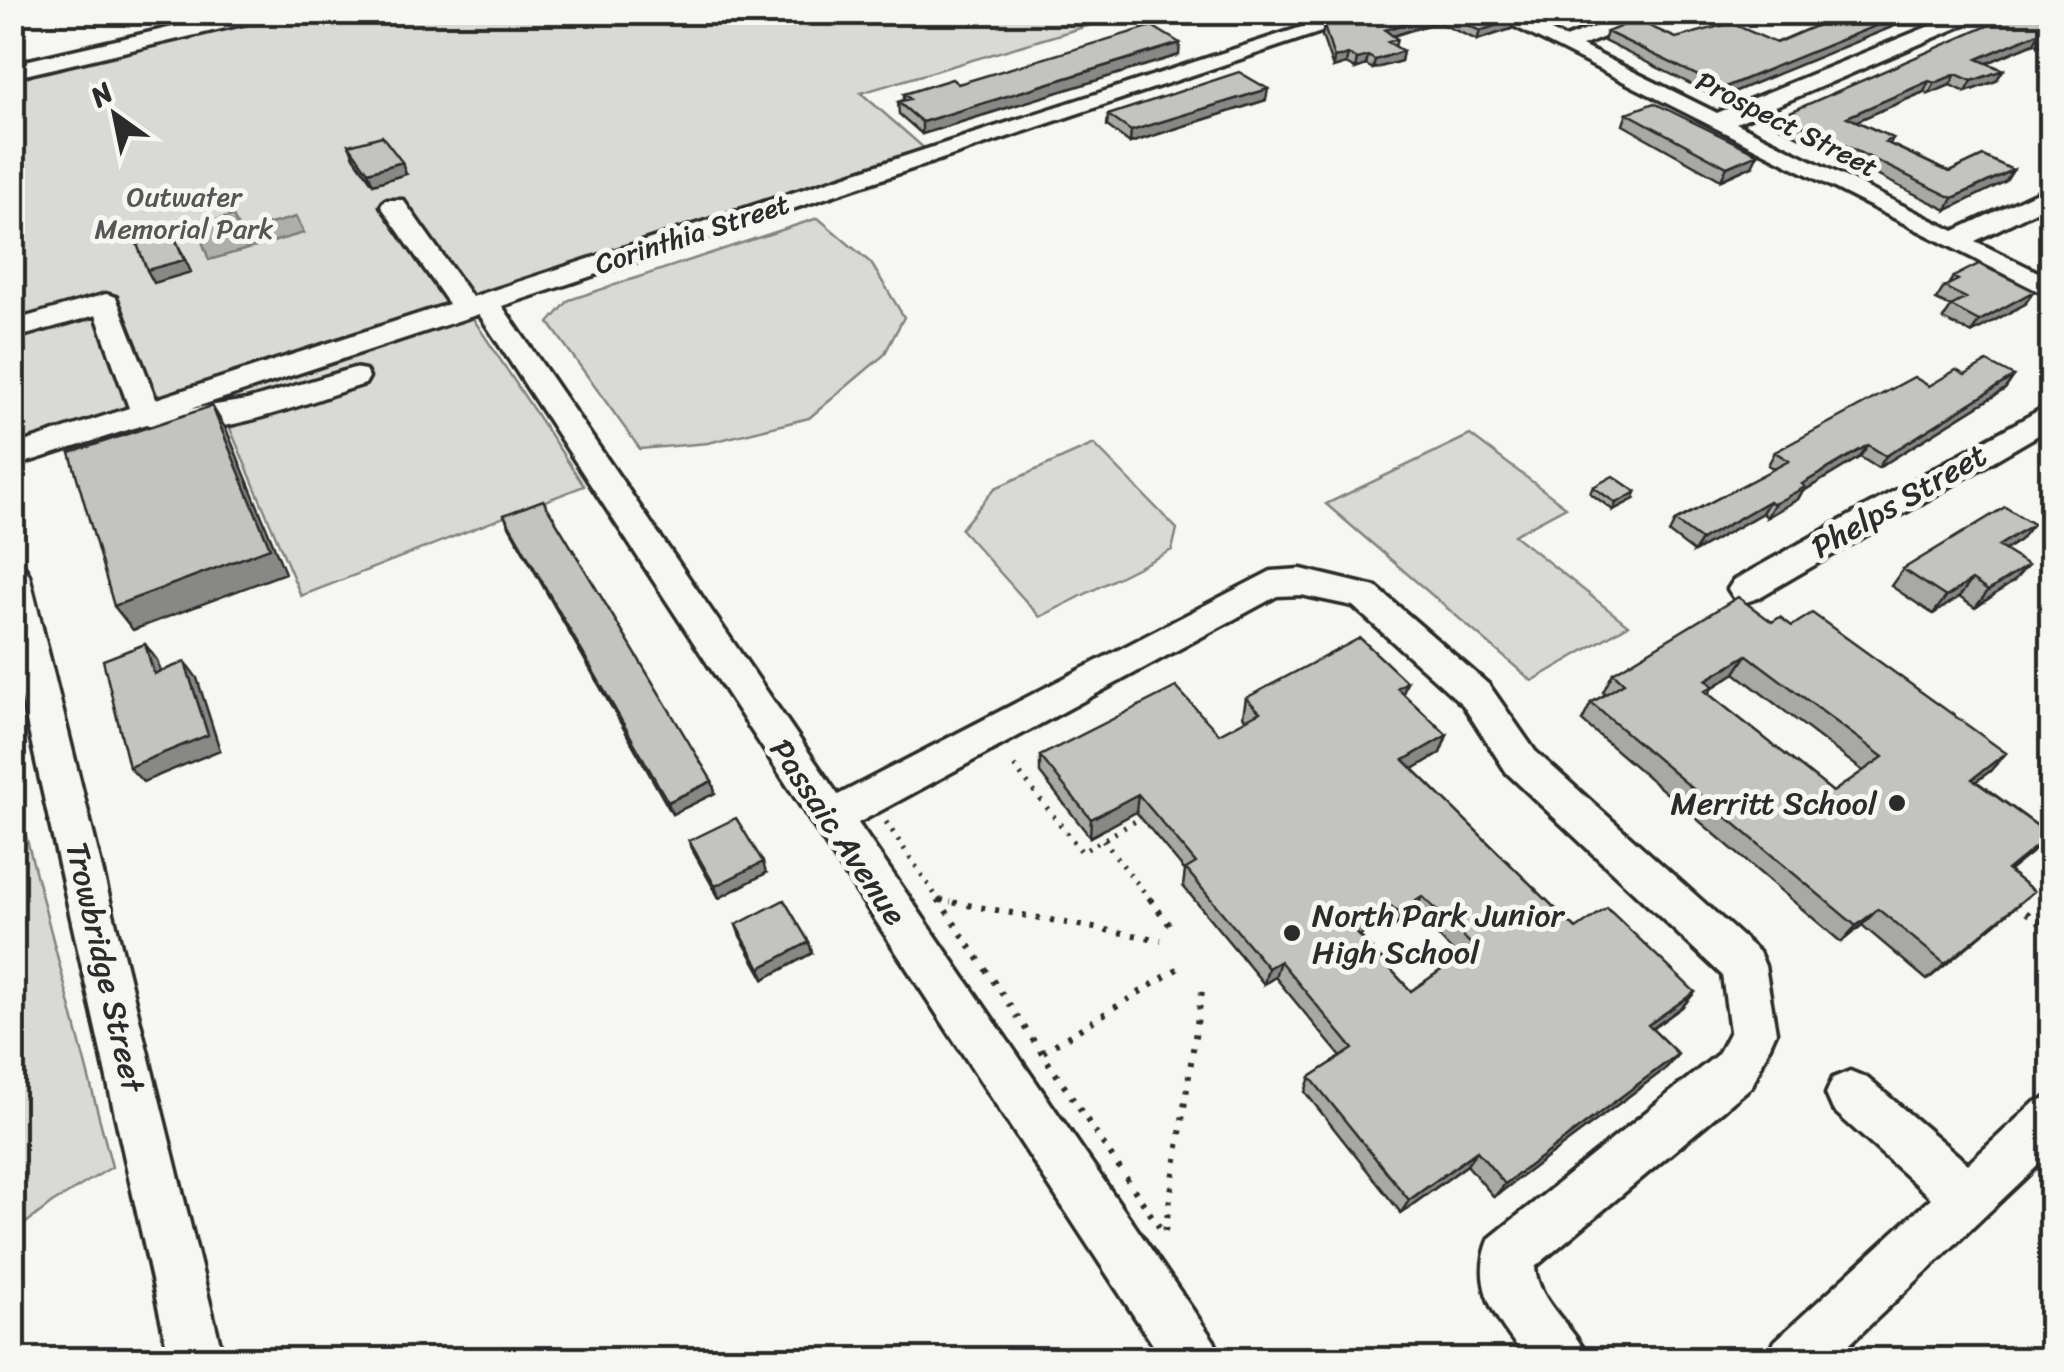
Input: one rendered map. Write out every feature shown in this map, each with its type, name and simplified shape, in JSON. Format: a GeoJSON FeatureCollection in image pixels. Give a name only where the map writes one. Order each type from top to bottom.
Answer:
{"type":"FeatureCollection","features":[{"type":"Feature","properties":{"kind":"street"},"geometry":{"type":"LineString","coordinates":[[12,58],[216,12]]}},
{"type":"Feature","properties":{"kind":"street"},"geometry":{"type":"LineString","coordinates":[[12,71],[268,12]]}},
{"type":"Feature","properties":{"kind":"street","name":"Corinthia Street"},"geometry":{"type":"LineString","coordinates":[[12,458],[1372,12]]}},
{"type":"Feature","properties":{"kind":"street","name":"Prospect Street"},"geometry":{"type":"LineString","coordinates":[[1496,12],[2052,290]]}},
{"type":"Feature","properties":{"kind":"street"},"geometry":{"type":"LineString","coordinates":[[1563,46],[1655,12]]}},
{"type":"Feature","properties":{"kind":"street"},"geometry":{"type":"LineString","coordinates":[[1717,122],[1984,12]]}},
{"type":"Feature","properties":{"kind":"street"},"geometry":{"type":"LineString","coordinates":[[1954,241],[2052,193]]}},
{"type":"Feature","properties":{"kind":"street","name":"Passaic Avenue"},"geometry":{"type":"LineString","coordinates":[[394,206],[475,305],[830,819],[1195,1360]]}},
{"type":"Feature","properties":{"kind":"street"},"geometry":{"type":"LineString","coordinates":[[12,330],[106,303],[146,413],[157,422],[175,422],[272,402],[354,377]]}},
{"type":"Feature","properties":{"kind":"street","name":"Phelps Street"},"geometry":{"type":"LineString","coordinates":[[1746,589],[2052,412]]}},
{"type":"Feature","properties":{"kind":"street","name":"Trowbridge Street"},"geometry":{"type":"LineString","coordinates":[[12,575],[197,1360]]}},
{"type":"Feature","properties":{"kind":"street"},"geometry":{"type":"LineString","coordinates":[[830,819],[1271,584],[1300,582],[1364,596],[1476,695],[1522,762],[1743,966],[1752,1032],[1734,1070],[1508,1256],[1511,1297],[1562,1360]]}},
{"type":"Feature","properties":{"kind":"street"},"geometry":{"type":"LineString","coordinates":[[1850,1094],[1968,1197]]}},
{"type":"Feature","properties":{"kind":"street"},"geometry":{"type":"LineString","coordinates":[[1794,1360],[2052,1119]]}},
{"type":"Feature","properties":{"kind":"path"},"geometry":{"type":"LineString","coordinates":[[1014,766],[1082,852],[1139,819]]}},
{"type":"Feature","properties":{"kind":"path"},"geometry":{"type":"LineString","coordinates":[[868,798],[1164,1234],[1202,991]]}},
{"type":"Feature","properties":{"kind":"path"},"geometry":{"type":"LineString","coordinates":[[1103,840],[1175,932]]}},
{"type":"Feature","properties":{"kind":"path"},"geometry":{"type":"LineString","coordinates":[[940,900],[1162,940]]}},
{"type":"Feature","properties":{"kind":"path"},"geometry":{"type":"LineString","coordinates":[[2010,901],[2052,932]]}},
{"type":"Feature","properties":{"kind":"path"},"geometry":{"type":"LineString","coordinates":[[1043,1052],[1182,966]]}},
{"type":"Feature","properties":{"kind":"green space","name":"Outwater Memorial Park"},"geometry":{"type":"Polygon","coordinates":[[[285,12],[1131,13],[861,93],[925,149],[41,440],[13,436],[12,75],[285,12]]]}},
{"type":"Feature","properties":{"kind":"green space"},"geometry":{"type":"Polygon","coordinates":[[[818,218],[871,263],[904,317],[884,355],[809,418],[708,443],[640,449],[549,323],[569,300],[818,218]]]}},
{"type":"Feature","properties":{"kind":"green space"},"geometry":{"type":"Polygon","coordinates":[[[472,317],[584,486],[301,596],[218,400],[472,317]]]}},
{"type":"Feature","properties":{"kind":"green space"},"geometry":{"type":"Polygon","coordinates":[[[1470,435],[1566,507],[1514,535],[1628,625],[1532,681],[1326,504],[1470,435]]]}},
{"type":"Feature","properties":{"kind":"green space"},"geometry":{"type":"Polygon","coordinates":[[[1094,444],[1177,529],[1172,550],[1040,617],[961,529],[995,488],[1094,444]]]}},
{"type":"Feature","properties":{"kind":"green space"},"geometry":{"type":"Polygon","coordinates":[[[18,805],[112,1167],[52,1203],[13,1233],[12,807],[18,805]]]}},
{"type":"Feature","properties":{"kind":"shaded area"},"geometry":{"type":"Polygon","coordinates":[[[233,216],[240,232],[296,217],[304,233],[209,260],[196,225],[233,216]]]}},
{"type":"Feature","properties":{"kind":"building"},"geometry":{"type":"Polygon","coordinates":[[[1365,12],[1438,12],[1385,30],[1397,39],[1388,42],[1403,51],[1375,60],[1348,54],[1334,58],[1324,26],[1365,12]]]}},
{"type":"Feature","properties":{"kind":"building"},"geometry":{"type":"Polygon","coordinates":[[[1440,12],[1500,12],[1514,19],[1480,31],[1440,12]]]}},
{"type":"Feature","properties":{"kind":"building"},"geometry":{"type":"Polygon","coordinates":[[[1567,12],[1600,12],[1581,19],[1567,12]]]}},
{"type":"Feature","properties":{"kind":"building"},"geometry":{"type":"Polygon","coordinates":[[[1848,12],[1909,12],[1723,88],[1607,32],[1636,20],[1676,38],[1731,23],[1776,43],[1848,12]]]}},
{"type":"Feature","properties":{"kind":"building"},"geometry":{"type":"Polygon","coordinates":[[[2019,12],[2052,12],[2052,37],[2040,32],[1977,59],[2003,70],[1972,81],[1956,74],[1935,83],[1929,81],[1847,117],[1893,138],[1885,142],[1949,172],[1983,156],[2013,170],[1953,198],[1783,115],[2019,12]]]}},
{"type":"Feature","properties":{"kind":"building"},"geometry":{"type":"Polygon","coordinates":[[[1152,26],[1180,43],[922,122],[898,102],[910,99],[904,94],[952,79],[958,84],[1152,26]]]}},
{"type":"Feature","properties":{"kind":"building"},"geometry":{"type":"Polygon","coordinates":[[[1239,72],[1268,89],[1131,131],[1108,115],[1239,72]]]}},
{"type":"Feature","properties":{"kind":"building"},"geometry":{"type":"Polygon","coordinates":[[[1654,103],[1758,154],[1727,167],[1627,113],[1654,103]]]}},
{"type":"Feature","properties":{"kind":"building"},"geometry":{"type":"Polygon","coordinates":[[[382,136],[402,162],[368,172],[349,145],[382,136]]]}},
{"type":"Feature","properties":{"kind":"building"},"geometry":{"type":"Polygon","coordinates":[[[173,234],[184,260],[147,270],[137,244],[173,234]]]}},
{"type":"Feature","properties":{"kind":"building"},"geometry":{"type":"Polygon","coordinates":[[[1979,264],[2034,291],[1979,321],[1951,306],[1966,298],[1944,287],[1958,280],[1953,277],[1979,264]]]}},
{"type":"Feature","properties":{"kind":"building"},"geometry":{"type":"Polygon","coordinates":[[[1987,362],[2014,376],[1886,456],[1868,445],[1802,484],[1805,487],[1774,504],[1769,501],[1701,540],[1675,521],[1789,461],[1775,452],[1914,377],[1929,386],[1956,370],[1965,375],[1987,362]]]}},
{"type":"Feature","properties":{"kind":"building"},"geometry":{"type":"Polygon","coordinates":[[[212,406],[270,548],[114,606],[70,453],[212,406]]]}},
{"type":"Feature","properties":{"kind":"building"},"geometry":{"type":"Polygon","coordinates":[[[1613,476],[1636,492],[1616,503],[1593,487],[1613,476]]]}},
{"type":"Feature","properties":{"kind":"building"},"geometry":{"type":"Polygon","coordinates":[[[543,500],[712,781],[668,802],[504,515],[543,500]]]}},
{"type":"Feature","properties":{"kind":"building"},"geometry":{"type":"Polygon","coordinates":[[[2005,507],[2033,524],[1998,546],[2028,565],[1988,591],[1972,580],[1946,597],[1903,569],[2005,507]]]}},
{"type":"Feature","properties":{"kind":"building","name":"Merritt School"},"geometry":{"type":"Polygon","coordinates":[[[1738,597],[1772,622],[1780,617],[1792,626],[1812,613],[2006,753],[1972,779],[2050,835],[2007,870],[2034,891],[1945,964],[1878,909],[1856,926],[1591,703],[1624,683],[1613,673],[1738,597]],[[1747,655],[1706,680],[1713,686],[1705,691],[1833,792],[1883,757],[1747,655]]]}},
{"type":"Feature","properties":{"kind":"building","name":"North Park Junior High School"},"geometry":{"type":"Polygon","coordinates":[[[1360,638],[1407,682],[1397,688],[1447,735],[1404,760],[1576,929],[1607,908],[1695,992],[1648,1025],[1678,1054],[1505,1184],[1477,1151],[1409,1200],[1310,1077],[1353,1049],[1280,961],[1268,968],[1186,869],[1196,863],[1138,794],[1091,819],[1040,756],[1176,687],[1219,734],[1260,712],[1246,698],[1360,638]],[[1422,896],[1397,912],[1389,904],[1352,928],[1411,991],[1474,947],[1422,896]]]}},
{"type":"Feature","properties":{"kind":"building"},"geometry":{"type":"Polygon","coordinates":[[[145,644],[154,674],[185,662],[208,735],[129,767],[103,660],[145,644]]]}},
{"type":"Feature","properties":{"kind":"building"},"geometry":{"type":"Polygon","coordinates":[[[736,818],[763,862],[715,886],[689,841],[736,818]]]}},
{"type":"Feature","properties":{"kind":"building"},"geometry":{"type":"Polygon","coordinates":[[[784,900],[809,942],[760,968],[736,925],[784,900]]]}},
{"type":"Feature","properties":{"kind":"place","name":"Merritt School"},"geometry":{"type":"Point","coordinates":[1897,803]}},
{"type":"Feature","properties":{"kind":"place","name":"North Park Junior High School"},"geometry":{"type":"Point","coordinates":[1292,933]}}]}
